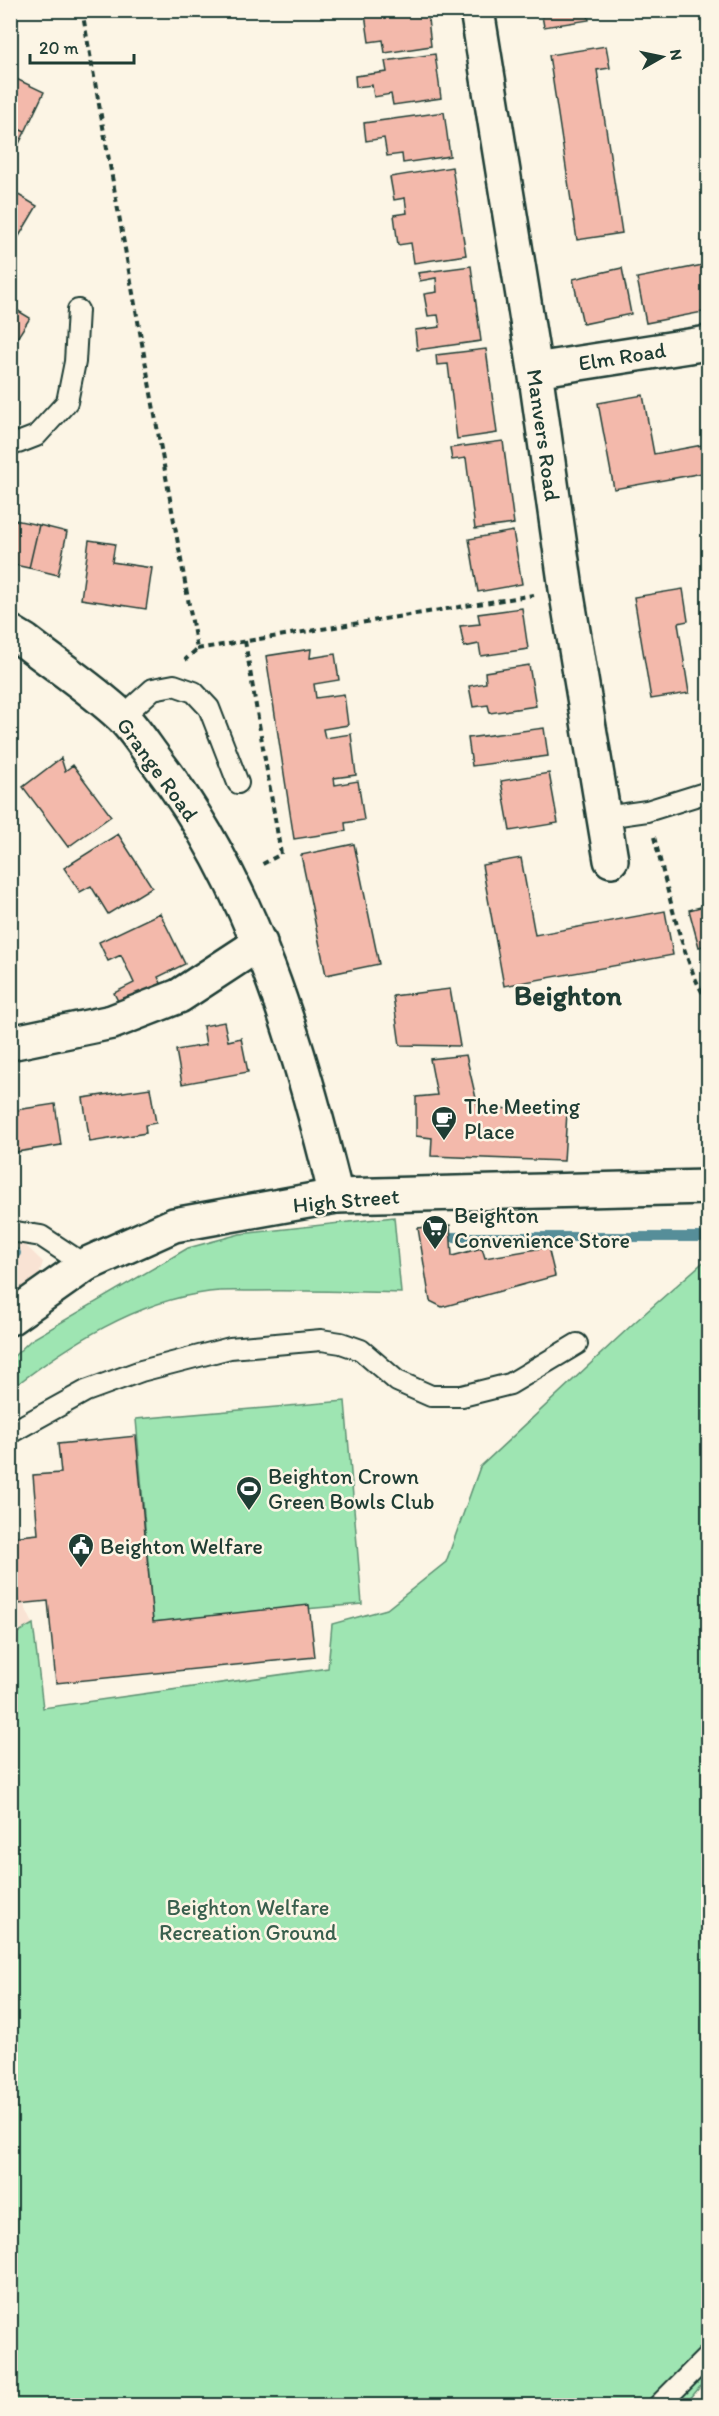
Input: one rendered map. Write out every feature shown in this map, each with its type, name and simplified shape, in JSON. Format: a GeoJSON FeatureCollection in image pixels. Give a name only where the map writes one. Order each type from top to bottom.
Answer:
{"type":"FeatureCollection","features":[{"type":"Feature","properties":{"kind":"street","name":"Manvers Road"},"geometry":{"type":"LineString","coordinates":[[477,10],[535,369],[566,589],[611,860]]}},
{"type":"Feature","properties":{"kind":"street","name":"Elm Road"},"geometry":{"type":"LineString","coordinates":[[535,369],[708,343]]}},
{"type":"Feature","properties":{"kind":"street","name":"Grange Road"},"geometry":{"type":"LineString","coordinates":[[10,632],[25,641],[122,717],[181,793],[231,880],[260,943],[314,1105],[336,1196]]}},
{"type":"Feature","properties":{"kind":"street"},"geometry":{"type":"LineString","coordinates":[[15,1042],[112,1022],[179,996],[260,943]]}},
{"type":"Feature","properties":{"kind":"street","name":"High Street"},"geometry":{"type":"LineString","coordinates":[[10,1318],[85,1265],[174,1225],[336,1196],[708,1187]]}},
{"type":"Feature","properties":{"kind":"lane"},"geometry":{"type":"LineString","coordinates":[[10,442],[18,443],[36,436],[67,402],[75,362],[78,310]]}},
{"type":"Feature","properties":{"kind":"lane"},"geometry":{"type":"LineString","coordinates":[[122,717],[153,689],[174,685],[194,692],[209,708],[238,783]]}},
{"type":"Feature","properties":{"kind":"lane"},"geometry":{"type":"LineString","coordinates":[[605,817],[647,811],[708,792]]}},
{"type":"Feature","properties":{"kind":"lane"},"geometry":{"type":"LineString","coordinates":[[10,1231],[41,1236],[85,1265]]}},
{"type":"Feature","properties":{"kind":"lane"},"geometry":{"type":"LineString","coordinates":[[10,1434],[86,1391],[141,1371],[230,1348],[321,1340],[341,1343],[361,1350],[397,1381],[431,1396],[462,1396],[510,1384],[577,1344]]}},
{"type":"Feature","properties":{"kind":"lane"},"geometry":{"type":"LineString","coordinates":[[658,2406],[708,2356]]}},
{"type":"Feature","properties":{"kind":"path"},"geometry":{"type":"LineString","coordinates":[[82,10],[197,649]]}},
{"type":"Feature","properties":{"kind":"path"},"geometry":{"type":"LineString","coordinates":[[153,689],[197,649],[566,589]]}},
{"type":"Feature","properties":{"kind":"path"},"geometry":{"type":"LineString","coordinates":[[647,811],[684,944],[700,991],[708,1000]]}},
{"type":"Feature","properties":{"kind":"shaded area"},"geometry":{"type":"Polygon","coordinates":[[[11,1239],[19,1239],[43,1262],[37,1281],[11,1301],[11,1239]]]}},
{"type":"Feature","properties":{"kind":"shaded area"},"geometry":{"type":"Polygon","coordinates":[[[10,1575],[33,1624],[11,1637],[10,1637],[10,1575]]]}},
{"type":"Feature","properties":{"kind":"green space"},"geometry":{"type":"Polygon","coordinates":[[[394,1217],[401,1293],[226,1291],[182,1297],[129,1315],[104,1327],[79,1341],[11,1389],[11,1359],[31,1340],[188,1248],[240,1234],[394,1217]]]}},
{"type":"Feature","properties":{"kind":"green space","name":"Beighton Welfare Recreation Ground"},"geometry":{"type":"Polygon","coordinates":[[[708,1258],[708,2377],[685,2405],[11,2405],[10,1637],[33,1624],[43,1708],[328,1668],[332,1624],[387,1609],[446,1562],[480,1467],[635,1322],[708,1258]]]}},
{"type":"Feature","properties":{"kind":"green space","name":"Beighton Crown Green Bowls Club"},"geometry":{"type":"Polygon","coordinates":[[[345,1401],[362,1604],[153,1622],[136,1419],[345,1401]]]}},
{"type":"Feature","properties":{"kind":"building"},"geometry":{"type":"Polygon","coordinates":[[[391,10],[427,10],[431,46],[385,53],[383,40],[369,42],[365,14],[391,10]]]}},
{"type":"Feature","properties":{"kind":"building"},"geometry":{"type":"Polygon","coordinates":[[[541,10],[587,10],[589,20],[544,27],[541,10]]]}},
{"type":"Feature","properties":{"kind":"building"},"geometry":{"type":"Polygon","coordinates":[[[606,46],[610,68],[597,70],[622,233],[577,240],[549,55],[606,46]]]}},
{"type":"Feature","properties":{"kind":"building"},"geometry":{"type":"Polygon","coordinates":[[[435,54],[441,98],[393,105],[391,94],[374,97],[372,85],[356,87],[355,76],[387,72],[385,61],[435,54]]]}},
{"type":"Feature","properties":{"kind":"building"},"geometry":{"type":"Polygon","coordinates":[[[10,76],[44,92],[25,132],[10,125],[10,76]]]}},
{"type":"Feature","properties":{"kind":"building"},"geometry":{"type":"Polygon","coordinates":[[[444,112],[450,156],[403,163],[402,154],[387,156],[384,138],[366,141],[364,123],[444,112]]]}},
{"type":"Feature","properties":{"kind":"building"},"geometry":{"type":"Polygon","coordinates":[[[10,125],[25,132],[10,161],[10,125]]]}},
{"type":"Feature","properties":{"kind":"building"},"geometry":{"type":"Polygon","coordinates":[[[452,167],[466,255],[414,263],[411,243],[398,245],[394,215],[407,213],[405,198],[394,200],[390,177],[452,167]]]}},
{"type":"Feature","properties":{"kind":"building"},"geometry":{"type":"Polygon","coordinates":[[[10,190],[37,206],[15,243],[10,241],[10,190]]]}},
{"type":"Feature","properties":{"kind":"building"},"geometry":{"type":"Polygon","coordinates":[[[708,264],[708,311],[646,323],[637,278],[708,264]]]}},
{"type":"Feature","properties":{"kind":"building"},"geometry":{"type":"Polygon","coordinates":[[[471,266],[481,341],[417,350],[415,330],[440,327],[438,315],[428,316],[424,294],[437,292],[436,278],[420,281],[418,273],[471,266]]]}},
{"type":"Feature","properties":{"kind":"building"},"geometry":{"type":"Polygon","coordinates":[[[622,268],[631,314],[583,324],[573,279],[622,268]]]}},
{"type":"Feature","properties":{"kind":"building"},"geometry":{"type":"Polygon","coordinates":[[[10,306],[30,318],[10,349],[10,306]]]}},
{"type":"Feature","properties":{"kind":"building"},"geometry":{"type":"Polygon","coordinates":[[[486,349],[497,433],[457,439],[448,364],[437,365],[436,355],[486,349]]]}},
{"type":"Feature","properties":{"kind":"building"},"geometry":{"type":"Polygon","coordinates":[[[643,395],[654,454],[708,444],[708,472],[614,489],[598,403],[643,395]]]}},
{"type":"Feature","properties":{"kind":"building"},"geometry":{"type":"Polygon","coordinates":[[[503,441],[514,524],[475,529],[466,458],[452,460],[450,448],[503,441]]]}},
{"type":"Feature","properties":{"kind":"building"},"geometry":{"type":"Polygon","coordinates":[[[10,519],[39,525],[29,568],[10,564],[10,519]]]}},
{"type":"Feature","properties":{"kind":"building"},"geometry":{"type":"Polygon","coordinates":[[[39,525],[67,532],[58,575],[29,568],[39,525]]]}},
{"type":"Feature","properties":{"kind":"building"},"geometry":{"type":"Polygon","coordinates":[[[513,531],[522,584],[478,592],[469,539],[513,531]]]}},
{"type":"Feature","properties":{"kind":"building"},"geometry":{"type":"Polygon","coordinates":[[[89,540],[115,544],[112,562],[152,568],[146,609],[81,599],[89,540]]]}},
{"type":"Feature","properties":{"kind":"building"},"geometry":{"type":"Polygon","coordinates":[[[683,589],[688,621],[678,623],[689,693],[651,699],[634,597],[683,589]]]}},
{"type":"Feature","properties":{"kind":"building"},"geometry":{"type":"Polygon","coordinates":[[[522,608],[528,649],[481,656],[479,644],[464,647],[460,626],[480,624],[478,614],[522,608]]]}},
{"type":"Feature","properties":{"kind":"building"},"geometry":{"type":"Polygon","coordinates":[[[311,649],[310,658],[335,654],[339,680],[314,684],[316,698],[344,694],[348,725],[323,729],[325,738],[351,734],[356,775],[334,778],[335,785],[358,781],[364,820],[345,823],[346,831],[294,839],[266,656],[311,649]]]}},
{"type":"Feature","properties":{"kind":"building"},"geometry":{"type":"Polygon","coordinates":[[[529,665],[536,706],[490,713],[488,705],[473,707],[469,686],[486,683],[485,672],[529,665]]]}},
{"type":"Feature","properties":{"kind":"building"},"geometry":{"type":"Polygon","coordinates":[[[544,728],[548,756],[472,766],[468,738],[544,728]]]}},
{"type":"Feature","properties":{"kind":"building"},"geometry":{"type":"Polygon","coordinates":[[[61,758],[65,771],[73,765],[111,816],[68,847],[23,787],[61,758]]]}},
{"type":"Feature","properties":{"kind":"building"},"geometry":{"type":"Polygon","coordinates":[[[549,773],[558,823],[510,831],[501,781],[549,773]]]}},
{"type":"Feature","properties":{"kind":"building"},"geometry":{"type":"Polygon","coordinates":[[[118,834],[152,887],[108,914],[91,886],[80,892],[64,868],[118,834]]]}},
{"type":"Feature","properties":{"kind":"building"},"geometry":{"type":"Polygon","coordinates":[[[354,844],[379,964],[326,975],[301,855],[354,844]]]}},
{"type":"Feature","properties":{"kind":"building"},"geometry":{"type":"Polygon","coordinates":[[[521,858],[535,935],[665,911],[673,955],[504,986],[482,865],[521,858]]]}},
{"type":"Feature","properties":{"kind":"building"},"geometry":{"type":"Polygon","coordinates":[[[708,905],[708,945],[699,947],[689,910],[708,905]]]}},
{"type":"Feature","properties":{"kind":"building"},"geometry":{"type":"Polygon","coordinates":[[[160,913],[185,964],[158,977],[162,985],[120,1005],[114,993],[134,983],[121,955],[108,961],[99,942],[160,913]]]}},
{"type":"Feature","properties":{"kind":"building"},"geometry":{"type":"Polygon","coordinates":[[[450,989],[460,1046],[400,1045],[393,996],[450,989]]]}},
{"type":"Feature","properties":{"kind":"building"},"geometry":{"type":"Polygon","coordinates":[[[224,1022],[228,1041],[241,1038],[248,1072],[182,1084],[176,1050],[206,1045],[203,1026],[224,1022]]]}},
{"type":"Feature","properties":{"kind":"building"},"geometry":{"type":"Polygon","coordinates":[[[466,1055],[478,1107],[567,1112],[564,1161],[431,1156],[432,1138],[416,1136],[416,1097],[437,1095],[430,1059],[466,1055]]]}},
{"type":"Feature","properties":{"kind":"building"},"geometry":{"type":"Polygon","coordinates":[[[150,1088],[156,1123],[145,1125],[146,1133],[90,1142],[83,1098],[150,1088]]]}},
{"type":"Feature","properties":{"kind":"building"},"geometry":{"type":"Polygon","coordinates":[[[55,1104],[61,1145],[10,1153],[10,1111],[55,1104]]]}},
{"type":"Feature","properties":{"kind":"building"},"geometry":{"type":"Polygon","coordinates":[[[450,1225],[452,1256],[482,1248],[485,1258],[548,1247],[555,1276],[442,1307],[430,1301],[418,1228],[450,1225]]]}},
{"type":"Feature","properties":{"kind":"building","name":"Beighton Welfare"},"geometry":{"type":"Polygon","coordinates":[[[136,1436],[153,1622],[309,1605],[315,1657],[56,1683],[48,1601],[18,1604],[11,1537],[38,1534],[33,1475],[61,1473],[58,1444],[136,1436]]]}},
{"type":"Feature","properties":{"kind":"waterway"},"geometry":{"type":"LineString","coordinates":[[451,1237],[708,1237]]}},
{"type":"Feature","properties":{"kind":"waterway"},"geometry":{"type":"LineString","coordinates":[[10,1254],[16,1253]]}},
{"type":"Feature","properties":{"kind":"place","name":"The Meeting Place"},"geometry":{"type":"Point","coordinates":[444,1142]}},
{"type":"Feature","properties":{"kind":"place","name":"Beighton Convenience Store"},"geometry":{"type":"Point","coordinates":[435,1251]}},
{"type":"Feature","properties":{"kind":"place","name":"Beighton Crown Green Bowls Club"},"geometry":{"type":"Point","coordinates":[249,1512]}},
{"type":"Feature","properties":{"kind":"place","name":"Beighton Welfare"},"geometry":{"type":"Point","coordinates":[81,1569]}},
{"type":"Feature","properties":{"kind":"district","name":"Beighton"},"geometry":{"type":"Point","coordinates":[568,995]}}]}
